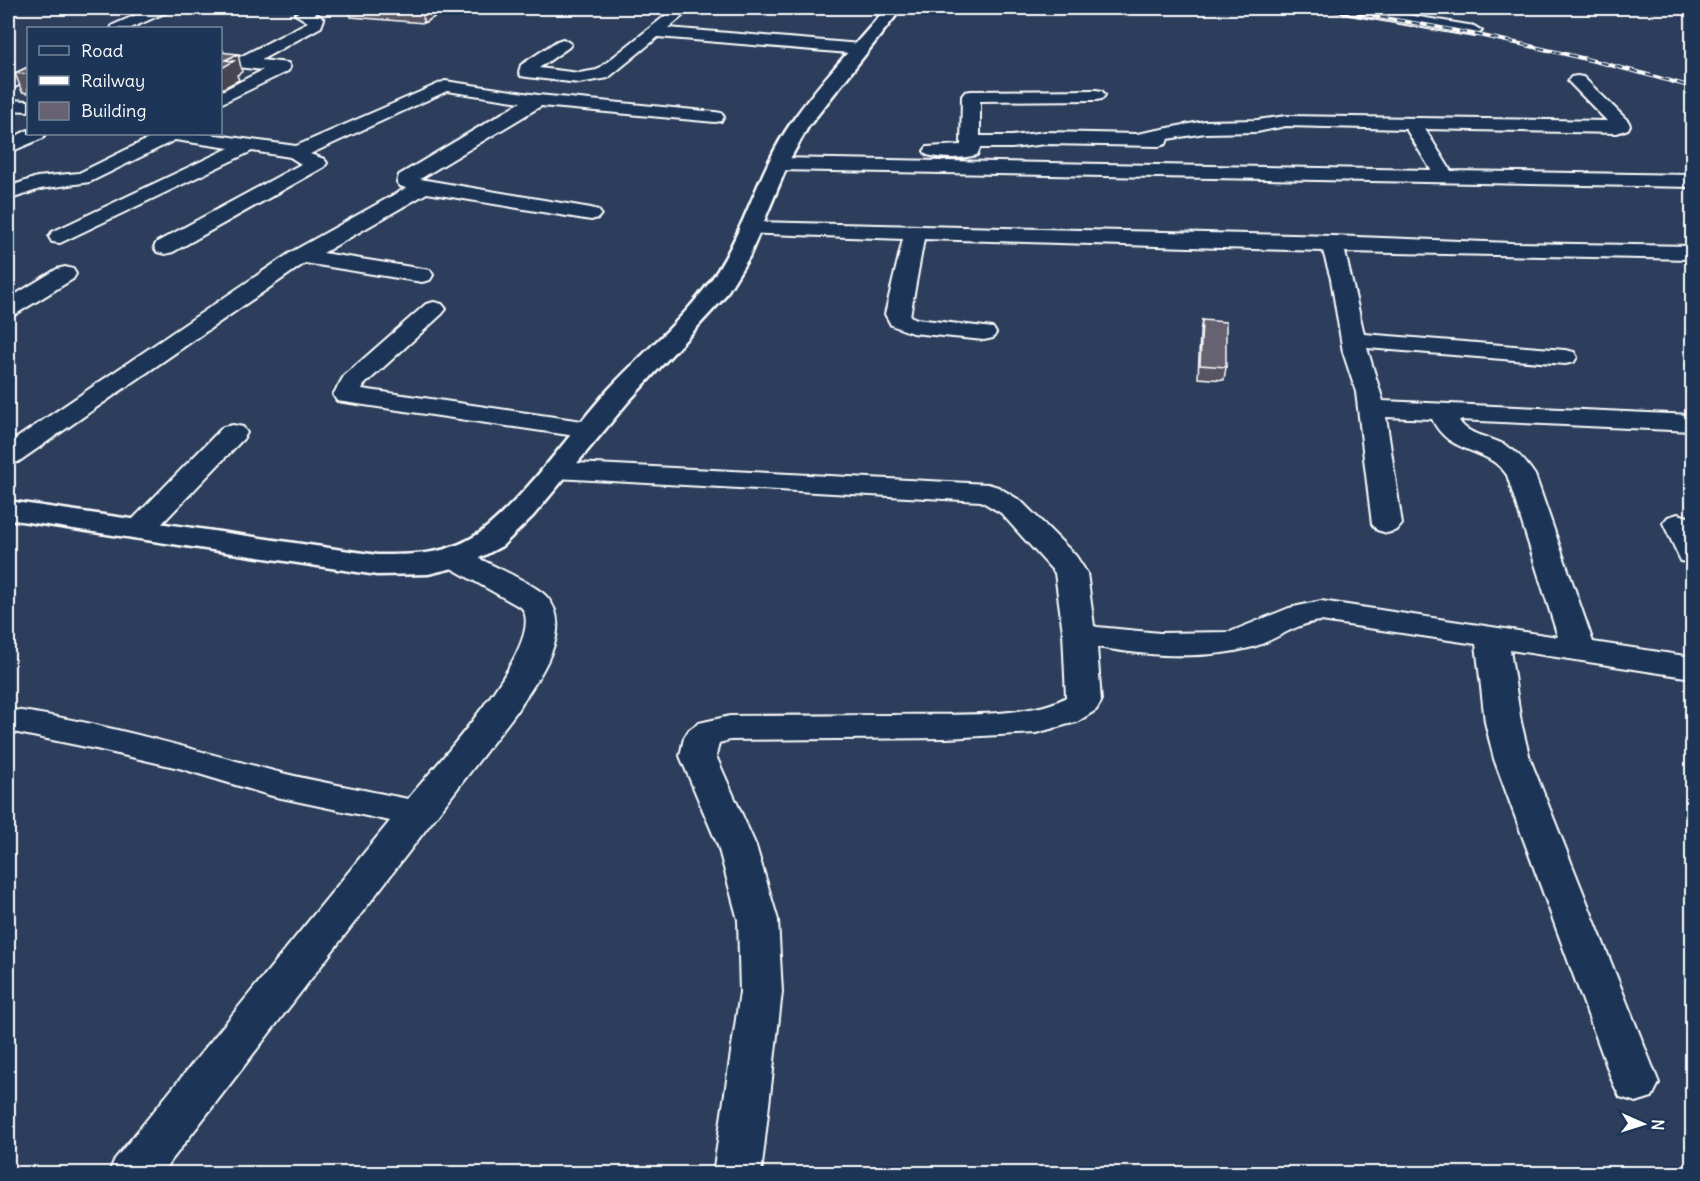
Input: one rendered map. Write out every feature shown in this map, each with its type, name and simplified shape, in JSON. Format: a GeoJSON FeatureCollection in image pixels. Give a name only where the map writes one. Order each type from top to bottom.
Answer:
{"type":"FeatureCollection","features":[{"type":"Feature","properties":{"kind":"main road"},"geometry":{"type":"LineString","coordinates":[[8,510],[377,565],[428,564],[455,558],[491,539],[522,510],[589,430],[714,294],[737,257],[750,228],[794,150],[799,125],[894,8]]}},
{"type":"Feature","properties":{"kind":"street"},"geometry":{"type":"LineString","coordinates":[[121,27],[164,8]]}},
{"type":"Feature","properties":{"kind":"street"},"geometry":{"type":"LineString","coordinates":[[244,62],[315,24],[318,21],[316,19],[303,14],[314,8]]}},
{"type":"Feature","properties":{"kind":"street"},"geometry":{"type":"LineString","coordinates":[[563,44],[527,69],[527,72],[592,78],[602,74],[684,8]]}},
{"type":"Feature","properties":{"kind":"street"},"geometry":{"type":"LineString","coordinates":[[1343,8],[1396,12],[1474,31]]}},
{"type":"Feature","properties":{"kind":"street"},"geometry":{"type":"LineString","coordinates":[[655,32],[861,49]]}},
{"type":"Feature","properties":{"kind":"street"},"geometry":{"type":"LineString","coordinates":[[222,60],[282,67],[222,98]]}},
{"type":"Feature","properties":{"kind":"street"},"geometry":{"type":"LineString","coordinates":[[8,85],[27,76]]}},
{"type":"Feature","properties":{"kind":"street"},"geometry":{"type":"LineString","coordinates":[[1139,140],[1205,126],[1257,126],[1278,122],[1617,127],[1621,125],[1577,81]]}},
{"type":"Feature","properties":{"kind":"street"},"geometry":{"type":"LineString","coordinates":[[180,135],[298,152],[445,86],[538,100],[715,117]]}},
{"type":"Feature","properties":{"kind":"street"},"geometry":{"type":"LineString","coordinates":[[871,148],[964,153],[970,151],[969,98],[971,96],[1096,95]]}},
{"type":"Feature","properties":{"kind":"street"},"geometry":{"type":"LineString","coordinates":[[8,96],[27,98]]}},
{"type":"Feature","properties":{"kind":"street"},"geometry":{"type":"LineString","coordinates":[[538,100],[406,181],[591,214]]}},
{"type":"Feature","properties":{"kind":"street"},"geometry":{"type":"LineString","coordinates":[[8,105],[27,106]]}},
{"type":"Feature","properties":{"kind":"street"},"geometry":{"type":"LineString","coordinates":[[1412,123],[1445,177]]}},
{"type":"Feature","properties":{"kind":"street"},"geometry":{"type":"LineString","coordinates":[[8,147],[34,135]]}},
{"type":"Feature","properties":{"kind":"street"},"geometry":{"type":"LineString","coordinates":[[8,194],[38,183],[83,178],[171,135]]}},
{"type":"Feature","properties":{"kind":"street"},"geometry":{"type":"LineString","coordinates":[[971,142],[1012,142],[1046,138],[1281,140]]}},
{"type":"Feature","properties":{"kind":"street"},"geometry":{"type":"LineString","coordinates":[[60,237],[249,145]]}},
{"type":"Feature","properties":{"kind":"street"},"geometry":{"type":"LineString","coordinates":[[794,150],[1445,177],[1692,181]]}},
{"type":"Feature","properties":{"kind":"street"},"geometry":{"type":"LineString","coordinates":[[165,248],[317,163],[299,156],[298,152]]}},
{"type":"Feature","properties":{"kind":"street"},"geometry":{"type":"LineString","coordinates":[[8,456],[301,256],[424,186]]}},
{"type":"Feature","properties":{"kind":"street"},"geometry":{"type":"LineString","coordinates":[[750,228],[1332,243],[1511,250],[1692,252]]}},
{"type":"Feature","properties":{"kind":"street"},"geometry":{"type":"LineString","coordinates":[[915,233],[897,314],[898,320],[912,326],[984,333]]}},
{"type":"Feature","properties":{"kind":"street"},"geometry":{"type":"LineString","coordinates":[[1332,243],[1342,279],[1353,340],[1371,408],[1388,524]]}},
{"type":"Feature","properties":{"kind":"street"},"geometry":{"type":"LineString","coordinates":[[301,256],[422,275]]}},
{"type":"Feature","properties":{"kind":"street"},"geometry":{"type":"LineString","coordinates":[[8,309],[65,274]]}},
{"type":"Feature","properties":{"kind":"street"},"geometry":{"type":"LineString","coordinates":[[434,309],[352,381],[346,395],[589,430]]}},
{"type":"Feature","properties":{"kind":"street"},"geometry":{"type":"LineString","coordinates":[[1353,340],[1565,357]]}},
{"type":"Feature","properties":{"kind":"street"},"geometry":{"type":"LineString","coordinates":[[1371,408],[1692,423]]}},
{"type":"Feature","properties":{"kind":"street"},"geometry":{"type":"LineString","coordinates":[[1441,411],[1450,429],[1456,434],[1497,451],[1514,465],[1521,475],[1579,650]]}},
{"type":"Feature","properties":{"kind":"street"},"geometry":{"type":"LineString","coordinates":[[139,530],[233,433]]}},
{"type":"Feature","properties":{"kind":"street"},"geometry":{"type":"LineString","coordinates":[[556,470],[988,493],[1011,507],[1065,563],[1071,573],[1079,632],[1084,702],[1065,714],[1036,721],[948,726],[730,728],[712,731],[702,738],[698,756],[737,846],[758,920],[761,992],[737,1173]]}},
{"type":"Feature","properties":{"kind":"street"},"geometry":{"type":"LineString","coordinates":[[1678,522],[1692,555]]}},
{"type":"Feature","properties":{"kind":"street"},"geometry":{"type":"LineString","coordinates":[[132,1173],[502,707],[534,654],[542,629],[542,613],[534,602],[455,558]]}},
{"type":"Feature","properties":{"kind":"street"},"geometry":{"type":"LineString","coordinates":[[1079,632],[1088,637],[1107,640],[1221,643],[1242,639],[1306,611],[1321,611],[1692,667]]}},
{"type":"Feature","properties":{"kind":"street"},"geometry":{"type":"LineString","coordinates":[[1492,637],[1503,722],[1512,759],[1636,1083]]}},
{"type":"Feature","properties":{"kind":"street"},"geometry":{"type":"LineString","coordinates":[[8,720],[118,742],[182,757],[272,783],[417,814]]}},
{"type":"Feature","properties":{"kind":"building"},"geometry":{"type":"Polygon","coordinates":[[[222,52],[238,54],[225,60],[234,61],[222,68],[222,52]]]}},
{"type":"Feature","properties":{"kind":"building"},"geometry":{"type":"Polygon","coordinates":[[[27,67],[27,74],[15,73],[27,67]]]}},
{"type":"Feature","properties":{"kind":"building"},"geometry":{"type":"Polygon","coordinates":[[[1202,320],[1226,322],[1226,367],[1200,365],[1202,320]]]}},
{"type":"Feature","properties":{"kind":"railway"},"geometry":{"type":"LineString","coordinates":[[1317,8],[1506,41],[1599,62],[1692,87]]}}]}
